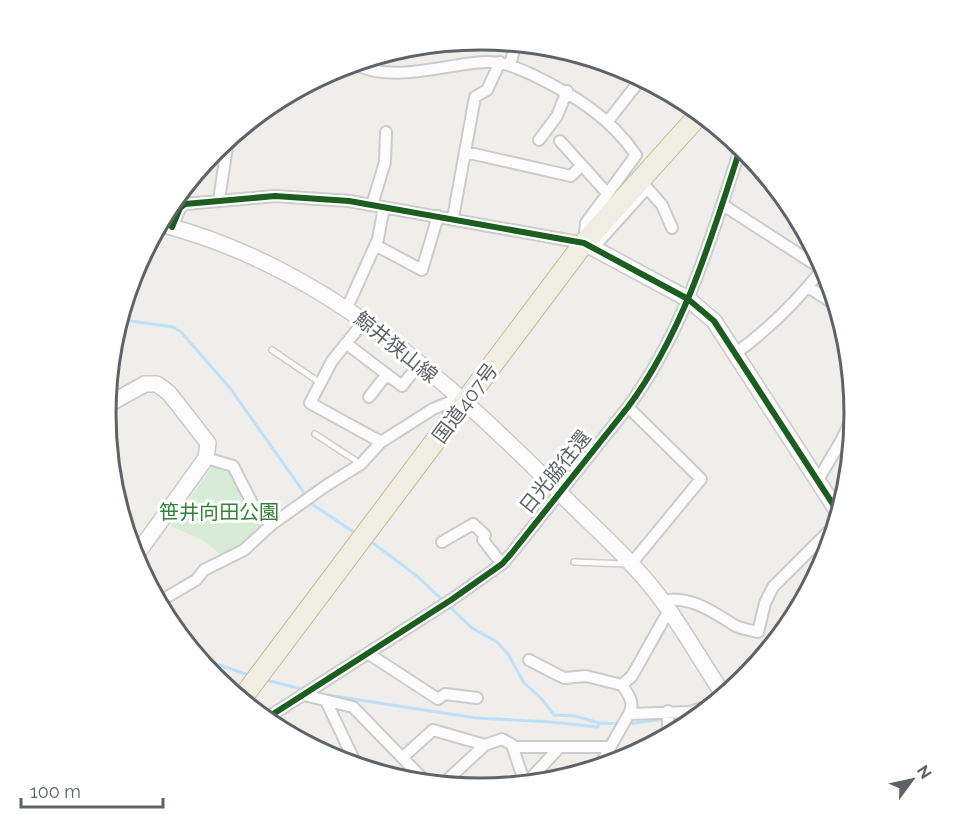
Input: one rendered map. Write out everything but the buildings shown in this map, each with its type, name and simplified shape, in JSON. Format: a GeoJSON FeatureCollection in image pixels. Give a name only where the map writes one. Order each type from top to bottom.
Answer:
{"type":"FeatureCollection","features":[{"type":"Feature","properties":{"kind":"highway","name":"国道407号"},"geometry":{"type":"LineString","coordinates":[[246,693],[363,538],[462,400],[695,120]]}},
{"type":"Feature","properties":{"kind":"main road","name":"鯨井狭山線"},"geometry":{"type":"LineString","coordinates":[[168,226],[251,255],[316,288],[365,320],[462,400],[631,564],[666,606],[719,688]]}},
{"type":"Feature","properties":{"kind":"main road"},"geometry":{"type":"LineString","coordinates":[[589,245],[688,299],[714,321],[833,504]]}},
{"type":"Feature","properties":{"kind":"main road"},"geometry":{"type":"LineString","coordinates":[[116,395],[150,383],[162,387],[205,437],[209,451],[141,548]]}},
{"type":"Feature","properties":{"kind":"street"},"geometry":{"type":"LineString","coordinates":[[453,218],[475,97],[487,90],[512,51]]}},
{"type":"Feature","properties":{"kind":"street"},"geometry":{"type":"LineString","coordinates":[[364,69],[383,73],[487,61],[505,63],[567,91],[608,121],[636,154],[586,223],[589,245]]}},
{"type":"Feature","properties":{"kind":"street"},"geometry":{"type":"LineString","coordinates":[[608,121],[636,85]]}},
{"type":"Feature","properties":{"kind":"street"},"geometry":{"type":"LineString","coordinates":[[539,140],[557,116],[567,91]]}},
{"type":"Feature","properties":{"kind":"street"},"geometry":{"type":"LineString","coordinates":[[372,205],[385,162],[386,132]]}},
{"type":"Feature","properties":{"kind":"street"},"geometry":{"type":"LineString","coordinates":[[560,141],[607,193]]}},
{"type":"Feature","properties":{"kind":"street"},"geometry":{"type":"LineString","coordinates":[[219,200],[226,152]]}},
{"type":"Feature","properties":{"kind":"street"},"geometry":{"type":"LineString","coordinates":[[465,152],[571,176],[582,165]]}},
{"type":"Feature","properties":{"kind":"street","name":"日光脇往還"},"geometry":{"type":"LineString","coordinates":[[273,714],[451,601],[502,564],[644,385],[673,334],[688,299],[738,156]]}},
{"type":"Feature","properties":{"kind":"street"},"geometry":{"type":"LineString","coordinates":[[589,245],[647,188],[662,205],[672,228]]}},
{"type":"Feature","properties":{"kind":"street"},"geometry":{"type":"LineString","coordinates":[[181,205],[274,196],[372,205],[453,218],[589,245]]}},
{"type":"Feature","properties":{"kind":"street"},"geometry":{"type":"LineString","coordinates":[[723,204],[810,260]]}},
{"type":"Feature","properties":{"kind":"street"},"geometry":{"type":"LineString","coordinates":[[347,308],[375,245],[384,207]]}},
{"type":"Feature","properties":{"kind":"street"},"geometry":{"type":"LineString","coordinates":[[375,245],[422,270],[438,216]]}},
{"type":"Feature","properties":{"kind":"street"},"geometry":{"type":"LineString","coordinates":[[736,353],[757,338],[817,275]]}},
{"type":"Feature","properties":{"kind":"street"},"geometry":{"type":"LineString","coordinates":[[808,287],[825,298]]}},
{"type":"Feature","properties":{"kind":"street"},"geometry":{"type":"LineString","coordinates":[[365,320],[332,361],[310,403],[381,442]]}},
{"type":"Feature","properties":{"kind":"street"},"geometry":{"type":"LineString","coordinates":[[347,344],[402,386],[419,364]]}},
{"type":"Feature","properties":{"kind":"street"},"geometry":{"type":"LineString","coordinates":[[369,397],[387,374]]}},
{"type":"Feature","properties":{"kind":"street"},"geometry":{"type":"LineString","coordinates":[[165,598],[196,580],[204,570],[244,550],[271,525],[361,464],[381,442],[433,409],[462,400]]}},
{"type":"Feature","properties":{"kind":"street"},"geometry":{"type":"LineString","coordinates":[[628,407],[701,479],[631,564]]}},
{"type":"Feature","properties":{"kind":"street"},"geometry":{"type":"LineString","coordinates":[[818,480],[844,435]]}},
{"type":"Feature","properties":{"kind":"street"},"geometry":{"type":"LineString","coordinates":[[206,458],[233,466],[252,503],[271,525]]}},
{"type":"Feature","properties":{"kind":"street"},"geometry":{"type":"LineString","coordinates":[[442,542],[473,524],[485,535],[483,540],[488,550],[502,564]]}},
{"type":"Feature","properties":{"kind":"street"},"geometry":{"type":"LineString","coordinates":[[622,685],[632,676],[666,606],[679,598],[727,618],[735,626],[758,632],[765,603],[773,587],[823,537]]}},
{"type":"Feature","properties":{"kind":"street"},"geometry":{"type":"LineString","coordinates":[[369,654],[438,699],[445,694],[477,698]]}},
{"type":"Feature","properties":{"kind":"street"},"geometry":{"type":"LineString","coordinates":[[529,660],[564,678],[586,676],[622,685],[631,698],[632,707],[604,757]]}},
{"type":"Feature","properties":{"kind":"street"},"geometry":{"type":"LineString","coordinates":[[305,695],[353,707],[417,772]]}},
{"type":"Feature","properties":{"kind":"street"},"geometry":{"type":"LineString","coordinates":[[326,701],[352,755]]}},
{"type":"Feature","properties":{"kind":"street"},"geometry":{"type":"LineString","coordinates":[[668,712],[668,726]]}},
{"type":"Feature","properties":{"kind":"street"},"geometry":{"type":"LineString","coordinates":[[627,717],[690,712]]}},
{"type":"Feature","properties":{"kind":"street"},"geometry":{"type":"LineString","coordinates":[[401,769],[405,760],[433,730],[485,745]]}},
{"type":"Feature","properties":{"kind":"street"},"geometry":{"type":"LineString","coordinates":[[450,777],[485,745],[502,739],[512,745],[560,748],[608,747]]}},
{"type":"Feature","properties":{"kind":"street"},"geometry":{"type":"LineString","coordinates":[[512,745],[522,776]]}},
{"type":"Feature","properties":{"kind":"street"},"geometry":{"type":"LineString","coordinates":[[534,774],[560,748]]}},
{"type":"Feature","properties":{"kind":"lane"},"geometry":{"type":"LineString","coordinates":[[272,350],[319,382]]}},
{"type":"Feature","properties":{"kind":"lane"},"geometry":{"type":"LineString","coordinates":[[315,434],[361,464]]}},
{"type":"Feature","properties":{"kind":"lane"},"geometry":{"type":"LineString","coordinates":[[574,562],[631,564]]}},
{"type":"Feature","properties":{"kind":"green space","name":"笹井向田公園"},"geometry":{"type":"Polygon","coordinates":[[[214,464],[233,471],[266,523],[243,548],[222,556],[203,540],[170,526],[214,464]]]}},
{"type":"Feature","properties":{"kind":"waterway"},"geometry":{"type":"LineString","coordinates":[[128,321],[173,327],[181,332],[230,388],[312,504],[355,533]]}},
{"type":"Feature","properties":{"kind":"waterway"},"geometry":{"type":"LineString","coordinates":[[369,540],[417,576],[472,628],[497,642],[508,654],[524,683],[541,698],[554,715],[575,716],[599,723],[621,724]]}},
{"type":"Feature","properties":{"kind":"waterway"},"geometry":{"type":"LineString","coordinates":[[214,663],[251,676]]}},
{"type":"Feature","properties":{"kind":"waterway"},"geometry":{"type":"LineString","coordinates":[[266,680],[306,690]]}},
{"type":"Feature","properties":{"kind":"waterway"},"geometry":{"type":"LineString","coordinates":[[327,695],[476,718],[598,727],[599,723]]}},
{"type":"Feature","properties":{"kind":"waterway"},"geometry":{"type":"LineString","coordinates":[[672,718],[681,718]]}},
{"type":"Feature","properties":{"kind":"waterway"},"geometry":{"type":"LineString","coordinates":[[627,724],[665,719]]}},
{"type":"Feature","properties":{"kind":"cycle path"},"geometry":{"type":"LineString","coordinates":[[273,714],[451,600],[502,564],[511,554],[628,407],[666,346],[708,248],[738,156]]}},
{"type":"Feature","properties":{"kind":"cycle path"},"geometry":{"type":"LineString","coordinates":[[172,227],[180,208],[185,204],[275,196],[349,201],[584,243],[688,299],[714,321],[833,504]]}}]}
